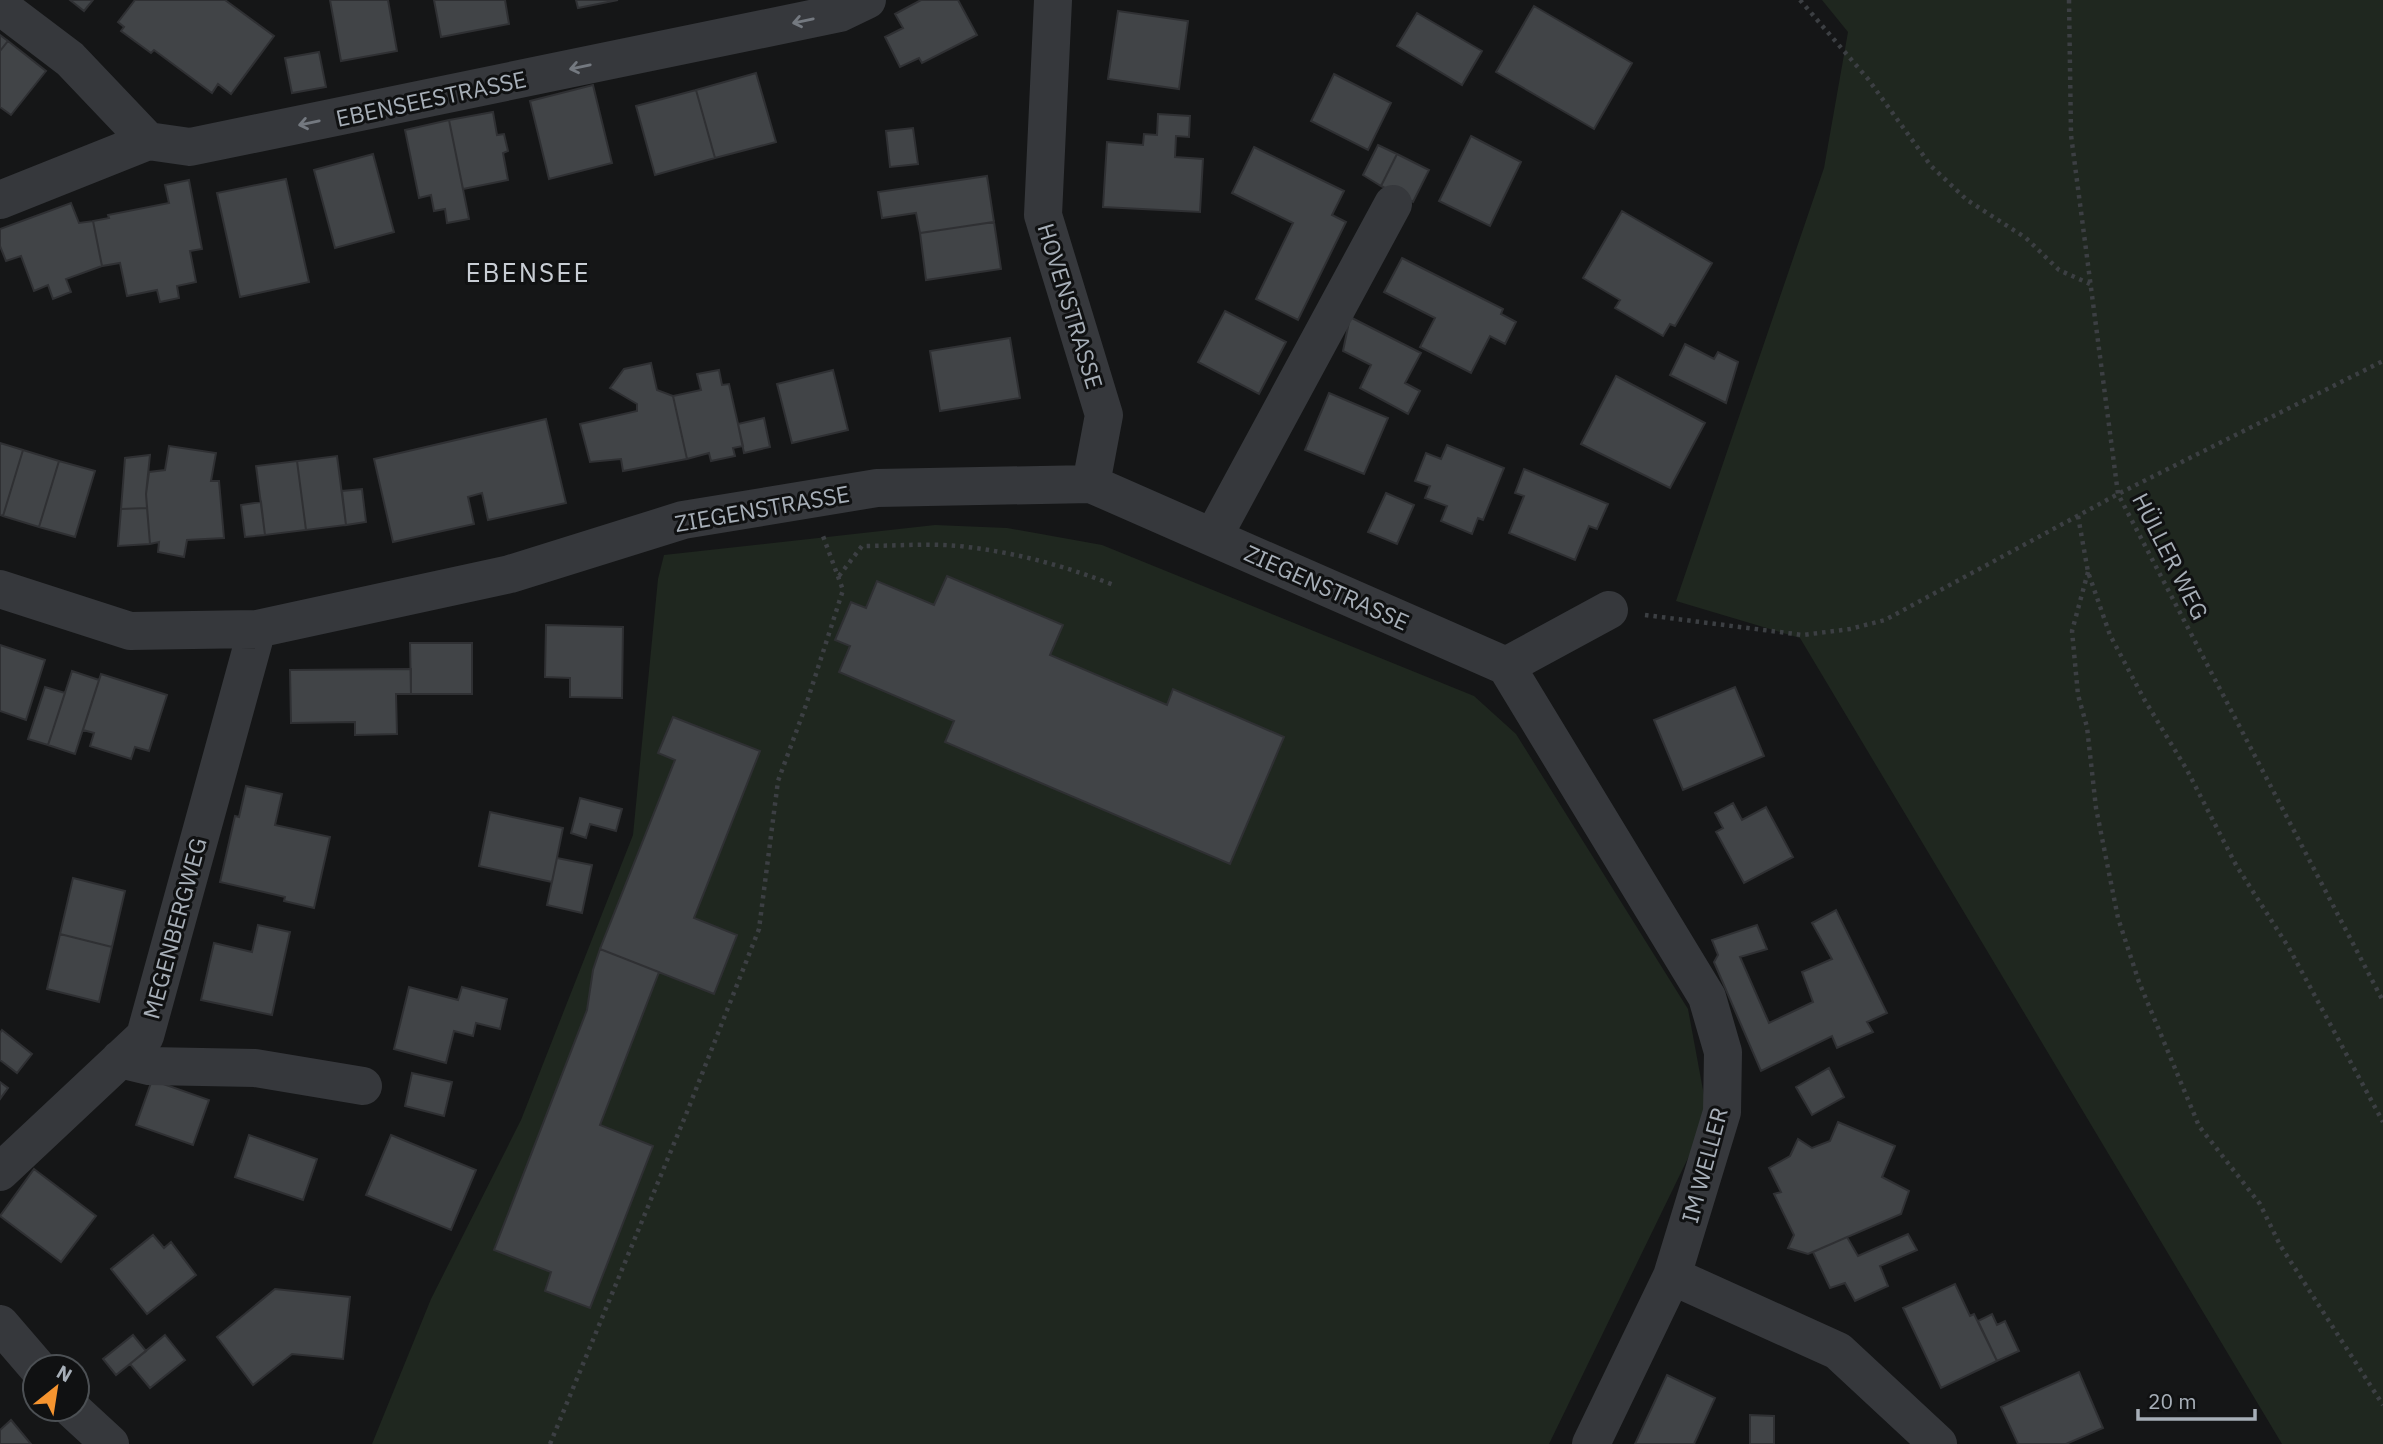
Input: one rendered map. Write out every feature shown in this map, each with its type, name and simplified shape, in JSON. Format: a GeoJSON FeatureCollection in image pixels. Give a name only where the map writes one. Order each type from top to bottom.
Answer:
{"type":"FeatureCollection","features":[{"type":"Feature","properties":{"kind":"street","name":"EBENSEESTRASSE"},"geometry":{"type":"LineString","coordinates":[[0,200],[148,141],[190,147],[840,13],[867,0]]}},
{"type":"Feature","properties":{"kind":"street","name":"HOVENSTRASSE"},"geometry":{"type":"LineString","coordinates":[[1054,0],[1043,215],[1104,415],[1091,484]]}},
{"type":"Feature","properties":{"kind":"street"},"geometry":{"type":"LineString","coordinates":[[0,6],[69,59],[148,141]]}},
{"type":"Feature","properties":{"kind":"street"},"geometry":{"type":"LineString","coordinates":[[1213,537],[1393,204]]}},
{"type":"Feature","properties":{"kind":"street","name":"ZIEGENSTRASSE"},"geometry":{"type":"LineString","coordinates":[[0,589],[130,631],[257,629],[510,574],[683,520],[877,488],[1091,484],[1506,666]]}},
{"type":"Feature","properties":{"kind":"street"},"geometry":{"type":"LineString","coordinates":[[1506,666],[1609,610]]}},
{"type":"Feature","properties":{"kind":"street","name":"MEGENBERGWEG"},"geometry":{"type":"LineString","coordinates":[[0,1172],[145,1036],[257,629]]}},
{"type":"Feature","properties":{"kind":"street","name":"IM WELLER"},"geometry":{"type":"LineString","coordinates":[[1506,666],[1706,997],[1723,1052],[1722,1112],[1672,1276],[1591,1444]]}},
{"type":"Feature","properties":{"kind":"street"},"geometry":{"type":"LineString","coordinates":[[120,1059],[149,1066],[255,1068],[363,1086]]}},
{"type":"Feature","properties":{"kind":"street"},"geometry":{"type":"LineString","coordinates":[[1672,1276],[1838,1351],[1938,1444]]}},
{"type":"Feature","properties":{"kind":"street"},"geometry":{"type":"LineString","coordinates":[[0,1324],[25,1353]]}},
{"type":"Feature","properties":{"kind":"street"},"geometry":{"type":"LineString","coordinates":[[87,1423],[110,1444]]}},
{"type":"Feature","properties":{"kind":"path"},"geometry":{"type":"LineString","coordinates":[[1800,0],[1868,79],[1931,166],[1967,200],[2026,238],[2059,270],[2091,284]]}},
{"type":"Feature","properties":{"kind":"path","name":"HÜLLER WEG"},"geometry":{"type":"LineString","coordinates":[[2069,0],[2071,135],[2118,494],[2383,1001]]}},
{"type":"Feature","properties":{"kind":"path"},"geometry":{"type":"LineString","coordinates":[[1609,610],[1803,635],[1850,629],[1885,620],[2118,494],[2382,363]]}},
{"type":"Feature","properties":{"kind":"path"},"geometry":{"type":"LineString","coordinates":[[550,1444],[760,929],[778,780],[844,590],[810,499]]}},
{"type":"Feature","properties":{"kind":"path"},"geometry":{"type":"LineString","coordinates":[[2078,516],[2088,572],[2110,635],[2144,699],[2187,770],[2236,865],[2289,948],[2383,1122]]}},
{"type":"Feature","properties":{"kind":"path"},"geometry":{"type":"LineString","coordinates":[[838,577],[862,546],[957,546],[1016,554],[1058,564],[1114,584]]}},
{"type":"Feature","properties":{"kind":"path"},"geometry":{"type":"LineString","coordinates":[[2088,572],[2073,631],[2078,695],[2087,727],[2096,808],[2118,918],[2139,982],[2199,1126],[2260,1204],[2280,1245],[2383,1405]]}},
{"type":"Feature","properties":{"kind":"shaded area"},"geometry":{"type":"Polygon","coordinates":[[[1822,0],[2383,0],[2383,1444],[2282,1444],[1800,638],[1676,601],[1824,168],[1848,32],[1822,0]]]}},
{"type":"Feature","properties":{"kind":"shaded area"},"geometry":{"type":"Polygon","coordinates":[[[935,525],[1007,528],[1102,545],[1474,696],[1516,734],[1688,1009],[1708,1117],[1549,1444],[372,1444],[431,1299],[521,1120],[633,835],[658,579],[664,555],[935,525]]]}},
{"type":"Feature","properties":{"kind":"building"},"geometry":{"type":"Polygon","coordinates":[[[70,0],[93,0],[84,11],[70,0]]]}},
{"type":"Feature","properties":{"kind":"building"},"geometry":{"type":"Polygon","coordinates":[[[135,0],[225,0],[274,36],[231,94],[218,84],[212,93],[154,50],[151,53],[121,31],[124,27],[118,22],[135,0]]]}},
{"type":"Feature","properties":{"kind":"building"},"geometry":{"type":"Polygon","coordinates":[[[330,0],[388,0],[397,51],[341,61],[330,0]]]}},
{"type":"Feature","properties":{"kind":"building"},"geometry":{"type":"Polygon","coordinates":[[[434,0],[505,0],[509,24],[441,37],[434,0]]]}},
{"type":"Feature","properties":{"kind":"building"},"geometry":{"type":"Polygon","coordinates":[[[576,0],[618,0],[578,8],[576,0]]]}},
{"type":"Feature","properties":{"kind":"building"},"geometry":{"type":"Polygon","coordinates":[[[921,0],[958,0],[977,35],[922,63],[919,58],[900,67],[885,37],[903,28],[895,14],[921,0]]]}},
{"type":"Feature","properties":{"kind":"building"},"geometry":{"type":"Polygon","coordinates":[[[1534,6],[1632,63],[1594,129],[1496,72],[1534,6]]]}},
{"type":"Feature","properties":{"kind":"building"},"geometry":{"type":"Polygon","coordinates":[[[1118,11],[1188,21],[1179,89],[1108,79],[1118,11]]]}},
{"type":"Feature","properties":{"kind":"building"},"geometry":{"type":"Polygon","coordinates":[[[1417,13],[1482,51],[1462,85],[1397,46],[1417,13]]]}},
{"type":"Feature","properties":{"kind":"building"},"geometry":{"type":"Polygon","coordinates":[[[0,35],[8,41],[0,51],[0,35]]]}},
{"type":"Feature","properties":{"kind":"building"},"geometry":{"type":"Polygon","coordinates":[[[8,41],[46,71],[11,115],[0,107],[0,51],[8,41]]]}},
{"type":"Feature","properties":{"kind":"building"},"geometry":{"type":"Polygon","coordinates":[[[319,52],[326,87],[292,93],[285,58],[319,52]]]}},
{"type":"Feature","properties":{"kind":"building"},"geometry":{"type":"Polygon","coordinates":[[[756,73],[776,142],[715,158],[696,90],[756,73]]]}},
{"type":"Feature","properties":{"kind":"building"},"geometry":{"type":"Polygon","coordinates":[[[1334,74],[1391,103],[1368,150],[1311,121],[1334,74]]]}},
{"type":"Feature","properties":{"kind":"building"},"geometry":{"type":"Polygon","coordinates":[[[593,85],[612,163],[549,179],[530,101],[593,85]]]}},
{"type":"Feature","properties":{"kind":"building"},"geometry":{"type":"Polygon","coordinates":[[[696,90],[715,158],[655,175],[636,106],[696,90]]]}},
{"type":"Feature","properties":{"kind":"building"},"geometry":{"type":"Polygon","coordinates":[[[493,112],[497,135],[504,134],[508,151],[503,153],[508,180],[463,189],[449,120],[493,112]]]}},
{"type":"Feature","properties":{"kind":"building"},"geometry":{"type":"Polygon","coordinates":[[[1158,114],[1190,116],[1189,137],[1176,136],[1175,157],[1203,159],[1200,212],[1103,207],[1107,142],[1143,145],[1144,134],[1157,135],[1158,114]]]}},
{"type":"Feature","properties":{"kind":"building"},"geometry":{"type":"Polygon","coordinates":[[[449,120],[469,219],[447,223],[445,209],[434,211],[431,195],[419,198],[405,130],[449,120]]]}},
{"type":"Feature","properties":{"kind":"building"},"geometry":{"type":"Polygon","coordinates":[[[913,128],[918,164],[890,167],[886,131],[913,128]]]}},
{"type":"Feature","properties":{"kind":"building"},"geometry":{"type":"Polygon","coordinates":[[[1471,136],[1521,162],[1490,226],[1439,201],[1471,136]]]}},
{"type":"Feature","properties":{"kind":"building"},"geometry":{"type":"Polygon","coordinates":[[[1378,145],[1397,154],[1381,186],[1363,175],[1378,145]]]}},
{"type":"Feature","properties":{"kind":"building"},"geometry":{"type":"Polygon","coordinates":[[[1254,147],[1344,191],[1332,215],[1346,222],[1298,320],[1256,299],[1293,223],[1232,193],[1254,147]]]}},
{"type":"Feature","properties":{"kind":"building"},"geometry":{"type":"Polygon","coordinates":[[[373,154],[394,232],[335,248],[314,170],[373,154]]]}},
{"type":"Feature","properties":{"kind":"building"},"geometry":{"type":"Polygon","coordinates":[[[1397,154],[1429,170],[1413,202],[1381,186],[1397,154]]]}},
{"type":"Feature","properties":{"kind":"building"},"geometry":{"type":"Polygon","coordinates":[[[987,176],[994,222],[920,233],[916,213],[882,218],[878,192],[987,176]]]}},
{"type":"Feature","properties":{"kind":"building"},"geometry":{"type":"Polygon","coordinates":[[[286,179],[309,282],[240,297],[217,193],[286,179]]]}},
{"type":"Feature","properties":{"kind":"building"},"geometry":{"type":"Polygon","coordinates":[[[189,180],[202,249],[190,251],[196,282],[177,286],[179,298],[160,302],[157,290],[127,296],[120,263],[102,266],[93,221],[109,218],[108,215],[169,203],[165,185],[189,180]]]}},
{"type":"Feature","properties":{"kind":"building"},"geometry":{"type":"Polygon","coordinates":[[[71,203],[79,223],[93,221],[102,266],[66,279],[71,292],[53,299],[48,285],[34,291],[21,256],[6,261],[0,246],[0,229],[71,203]]]}},
{"type":"Feature","properties":{"kind":"building"},"geometry":{"type":"Polygon","coordinates":[[[1622,211],[1712,263],[1675,326],[1670,324],[1663,336],[1615,308],[1620,300],[1583,278],[1622,211]]]}},
{"type":"Feature","properties":{"kind":"building"},"geometry":{"type":"Polygon","coordinates":[[[994,222],[1001,269],[926,280],[920,233],[994,222]]]}},
{"type":"Feature","properties":{"kind":"building"},"geometry":{"type":"Polygon","coordinates":[[[1402,258],[1503,309],[1501,314],[1516,322],[1505,344],[1490,336],[1471,373],[1420,347],[1435,318],[1384,292],[1402,258]]]}},
{"type":"Feature","properties":{"kind":"building"},"geometry":{"type":"Polygon","coordinates":[[[1225,311],[1286,342],[1259,394],[1198,362],[1225,311]]]}},
{"type":"Feature","properties":{"kind":"building"},"geometry":{"type":"Polygon","coordinates":[[[1350,317],[1421,353],[1405,383],[1420,391],[1408,414],[1360,388],[1371,365],[1343,351],[1350,317]]]}},
{"type":"Feature","properties":{"kind":"building"},"geometry":{"type":"Polygon","coordinates":[[[1010,338],[1020,398],[940,411],[930,351],[1010,338]]]}},
{"type":"Feature","properties":{"kind":"building"},"geometry":{"type":"Polygon","coordinates":[[[1685,344],[1714,359],[1718,352],[1738,362],[1726,403],[1670,375],[1685,344]]]}},
{"type":"Feature","properties":{"kind":"building"},"geometry":{"type":"Polygon","coordinates":[[[651,363],[657,390],[673,396],[687,459],[623,471],[621,459],[590,462],[580,424],[637,411],[637,404],[610,388],[624,369],[651,363]]]}},
{"type":"Feature","properties":{"kind":"building"},"geometry":{"type":"Polygon","coordinates":[[[719,370],[722,385],[729,384],[743,446],[733,448],[735,456],[711,461],[709,453],[687,459],[673,396],[701,390],[697,374],[719,370]]]}},
{"type":"Feature","properties":{"kind":"building"},"geometry":{"type":"Polygon","coordinates":[[[833,370],[848,430],[792,443],[777,384],[833,370]]]}},
{"type":"Feature","properties":{"kind":"building"},"geometry":{"type":"Polygon","coordinates":[[[1616,376],[1705,423],[1670,488],[1581,444],[1616,376]]]}},
{"type":"Feature","properties":{"kind":"building"},"geometry":{"type":"Polygon","coordinates":[[[1329,393],[1388,418],[1364,474],[1305,450],[1329,393]]]}},
{"type":"Feature","properties":{"kind":"building"},"geometry":{"type":"Polygon","coordinates":[[[764,418],[770,447],[744,453],[738,424],[764,418]]]}},
{"type":"Feature","properties":{"kind":"building"},"geometry":{"type":"Polygon","coordinates":[[[546,419],[566,503],[488,520],[482,493],[468,497],[474,524],[393,542],[374,459],[546,419]]]}},
{"type":"Feature","properties":{"kind":"building"},"geometry":{"type":"Polygon","coordinates":[[[0,443],[23,450],[3,516],[0,515],[0,443]]]}},
{"type":"Feature","properties":{"kind":"building"},"geometry":{"type":"Polygon","coordinates":[[[1447,445],[1504,468],[1483,520],[1478,518],[1472,534],[1441,521],[1447,506],[1425,498],[1430,486],[1415,481],[1426,453],[1441,459],[1447,445]]]}},
{"type":"Feature","properties":{"kind":"building"},"geometry":{"type":"Polygon","coordinates":[[[169,446],[216,453],[211,481],[219,481],[224,538],[187,540],[184,557],[158,552],[159,542],[150,544],[146,494],[149,472],[165,470],[169,446]]]}},
{"type":"Feature","properties":{"kind":"building"},"geometry":{"type":"Polygon","coordinates":[[[23,450],[59,461],[39,527],[3,516],[23,450]]]}},
{"type":"Feature","properties":{"kind":"building"},"geometry":{"type":"Polygon","coordinates":[[[150,455],[147,508],[121,509],[125,458],[150,455]]]}},
{"type":"Feature","properties":{"kind":"building"},"geometry":{"type":"Polygon","coordinates":[[[337,456],[346,525],[306,530],[297,461],[337,456]]]}},
{"type":"Feature","properties":{"kind":"building"},"geometry":{"type":"Polygon","coordinates":[[[59,461],[95,471],[75,537],[39,527],[59,461]]]}},
{"type":"Feature","properties":{"kind":"building"},"geometry":{"type":"Polygon","coordinates":[[[297,461],[306,530],[265,535],[256,466],[297,461]]]}},
{"type":"Feature","properties":{"kind":"building"},"geometry":{"type":"Polygon","coordinates":[[[1524,469],[1608,504],[1597,529],[1589,526],[1575,560],[1509,533],[1524,496],[1515,493],[1524,469]]]}},
{"type":"Feature","properties":{"kind":"building"},"geometry":{"type":"Polygon","coordinates":[[[362,489],[366,522],[346,525],[342,491],[362,489]]]}},
{"type":"Feature","properties":{"kind":"building"},"geometry":{"type":"Polygon","coordinates":[[[1386,493],[1414,505],[1397,544],[1368,532],[1386,493]]]}},
{"type":"Feature","properties":{"kind":"building"},"geometry":{"type":"Polygon","coordinates":[[[261,502],[265,535],[245,537],[241,505],[261,502]]]}},
{"type":"Feature","properties":{"kind":"building"},"geometry":{"type":"Polygon","coordinates":[[[147,508],[150,544],[118,546],[121,509],[147,508]]]}},
{"type":"Feature","properties":{"kind":"building"},"geometry":{"type":"Polygon","coordinates":[[[947,576],[1063,625],[1050,655],[1167,705],[1173,689],[1284,737],[1230,864],[945,742],[954,721],[839,672],[850,646],[835,640],[851,602],[866,608],[877,581],[934,605],[947,576]]]}},
{"type":"Feature","properties":{"kind":"building"},"geometry":{"type":"Polygon","coordinates":[[[546,625],[623,627],[622,698],[570,697],[570,678],[545,677],[546,625]]]}},
{"type":"Feature","properties":{"kind":"building"},"geometry":{"type":"Polygon","coordinates":[[[410,643],[472,643],[472,694],[411,694],[410,643]]]}},
{"type":"Feature","properties":{"kind":"building"},"geometry":{"type":"Polygon","coordinates":[[[0,645],[45,660],[26,720],[0,711],[0,645]]]}},
{"type":"Feature","properties":{"kind":"building"},"geometry":{"type":"Polygon","coordinates":[[[411,669],[411,694],[396,694],[397,734],[355,735],[355,722],[291,723],[290,670],[411,669]]]}},
{"type":"Feature","properties":{"kind":"building"},"geometry":{"type":"Polygon","coordinates":[[[72,671],[99,680],[75,754],[48,745],[72,671]]]}},
{"type":"Feature","properties":{"kind":"building"},"geometry":{"type":"Polygon","coordinates":[[[101,674],[167,695],[149,751],[135,747],[131,759],[90,746],[94,733],[83,730],[101,674]]]}},
{"type":"Feature","properties":{"kind":"building"},"geometry":{"type":"Polygon","coordinates":[[[45,687],[65,693],[48,745],[28,739],[45,687]]]}},
{"type":"Feature","properties":{"kind":"building"},"geometry":{"type":"Polygon","coordinates":[[[1735,687],[1764,756],[1683,790],[1654,720],[1735,687]]]}},
{"type":"Feature","properties":{"kind":"building"},"geometry":{"type":"Polygon","coordinates":[[[673,717],[760,751],[694,918],[737,935],[714,994],[600,949],[675,760],[658,753],[673,717]]]}},
{"type":"Feature","properties":{"kind":"building"},"geometry":{"type":"Polygon","coordinates":[[[246,786],[282,794],[275,825],[330,837],[314,908],[284,901],[285,897],[220,882],[235,816],[239,817],[246,786]]]}},
{"type":"Feature","properties":{"kind":"building"},"geometry":{"type":"Polygon","coordinates":[[[580,798],[622,809],[616,831],[590,824],[586,838],[571,833],[580,798]]]}},
{"type":"Feature","properties":{"kind":"building"},"geometry":{"type":"Polygon","coordinates":[[[1733,803],[1742,820],[1766,807],[1793,857],[1744,883],[1716,832],[1723,828],[1715,813],[1733,803]]]}},
{"type":"Feature","properties":{"kind":"building"},"geometry":{"type":"Polygon","coordinates":[[[490,812],[563,828],[552,882],[479,866],[490,812]]]}},
{"type":"Feature","properties":{"kind":"building"},"geometry":{"type":"Polygon","coordinates":[[[557,858],[592,865],[582,913],[547,905],[557,858]]]}},
{"type":"Feature","properties":{"kind":"building"},"geometry":{"type":"Polygon","coordinates":[[[73,878],[125,891],[112,947],[60,934],[73,878]]]}},
{"type":"Feature","properties":{"kind":"building"},"geometry":{"type":"Polygon","coordinates":[[[1836,910],[1887,1013],[1867,1022],[1873,1032],[1837,1048],[1832,1036],[1761,1071],[1714,962],[1718,955],[1712,940],[1757,925],[1767,949],[1740,957],[1769,1023],[1813,1002],[1802,972],[1832,959],[1812,923],[1836,910]]]}},
{"type":"Feature","properties":{"kind":"building"},"geometry":{"type":"Polygon","coordinates":[[[258,925],[290,932],[272,1015],[201,1000],[214,943],[252,952],[258,925]]]}},
{"type":"Feature","properties":{"kind":"building"},"geometry":{"type":"Polygon","coordinates":[[[60,934],[112,947],[99,1002],[47,989],[60,934]]]}},
{"type":"Feature","properties":{"kind":"building"},"geometry":{"type":"Polygon","coordinates":[[[600,949],[659,972],[600,1125],[653,1146],[590,1308],[545,1291],[551,1272],[494,1250],[587,1010],[593,970],[600,949]]]}},
{"type":"Feature","properties":{"kind":"building"},"geometry":{"type":"Polygon","coordinates":[[[409,987],[458,1000],[462,987],[507,999],[500,1029],[476,1023],[473,1036],[454,1031],[446,1063],[394,1049],[409,987]]]}},
{"type":"Feature","properties":{"kind":"building"},"geometry":{"type":"Polygon","coordinates":[[[2,1030],[32,1054],[17,1073],[0,1060],[2,1030]]]}},
{"type":"Feature","properties":{"kind":"building"},"geometry":{"type":"Polygon","coordinates":[[[1829,1068],[1844,1097],[1812,1115],[1796,1087],[1829,1068]]]}},
{"type":"Feature","properties":{"kind":"building"},"geometry":{"type":"Polygon","coordinates":[[[412,1073],[452,1082],[444,1116],[405,1106],[412,1073]]]}},
{"type":"Feature","properties":{"kind":"building"},"geometry":{"type":"Polygon","coordinates":[[[152,1080],[209,1100],[193,1145],[136,1125],[152,1080]]]}},
{"type":"Feature","properties":{"kind":"building"},"geometry":{"type":"Polygon","coordinates":[[[0,1082],[8,1088],[0,1099],[0,1082]]]}},
{"type":"Feature","properties":{"kind":"building"},"geometry":{"type":"Polygon","coordinates":[[[1838,1122],[1895,1146],[1882,1177],[1909,1191],[1901,1214],[1808,1254],[1788,1248],[1794,1235],[1774,1194],[1781,1192],[1769,1168],[1790,1156],[1798,1139],[1812,1148],[1830,1141],[1838,1122]]]}},
{"type":"Feature","properties":{"kind":"building"},"geometry":{"type":"Polygon","coordinates":[[[249,1135],[317,1159],[303,1200],[235,1177],[249,1135]]]}},
{"type":"Feature","properties":{"kind":"building"},"geometry":{"type":"Polygon","coordinates":[[[391,1135],[476,1170],[451,1230],[366,1195],[391,1135]]]}},
{"type":"Feature","properties":{"kind":"building"},"geometry":{"type":"Polygon","coordinates":[[[34,1169],[96,1216],[61,1262],[0,1216],[34,1169]]]}},
{"type":"Feature","properties":{"kind":"building"},"geometry":{"type":"Polygon","coordinates":[[[1908,1234],[1917,1250],[1880,1266],[1888,1286],[1855,1301],[1845,1283],[1830,1288],[1813,1252],[1847,1237],[1858,1256],[1908,1234]]]}},
{"type":"Feature","properties":{"kind":"building"},"geometry":{"type":"Polygon","coordinates":[[[153,1235],[164,1248],[171,1242],[196,1275],[147,1314],[111,1269],[153,1235]]]}},
{"type":"Feature","properties":{"kind":"building"},"geometry":{"type":"Polygon","coordinates":[[[1955,1284],[1970,1316],[1974,1314],[1997,1361],[1941,1388],[1903,1308],[1955,1284]]]}},
{"type":"Feature","properties":{"kind":"building"},"geometry":{"type":"Polygon","coordinates":[[[275,1289],[350,1297],[343,1359],[292,1354],[253,1385],[217,1337],[275,1289]]]}},
{"type":"Feature","properties":{"kind":"building"},"geometry":{"type":"Polygon","coordinates":[[[1992,1314],[1997,1325],[2005,1321],[2019,1351],[1997,1361],[1978,1321],[1992,1314]]]}},
{"type":"Feature","properties":{"kind":"building"},"geometry":{"type":"Polygon","coordinates":[[[133,1335],[146,1351],[116,1375],[103,1359],[133,1335]]]}},
{"type":"Feature","properties":{"kind":"building"},"geometry":{"type":"Polygon","coordinates":[[[165,1335],[185,1360],[150,1388],[130,1364],[165,1335]]]}},
{"type":"Feature","properties":{"kind":"building"},"geometry":{"type":"Polygon","coordinates":[[[2079,1372],[2103,1428],[2066,1444],[2018,1444],[2001,1407],[2079,1372]]]}},
{"type":"Feature","properties":{"kind":"building"},"geometry":{"type":"Polygon","coordinates":[[[1667,1375],[1715,1398],[1694,1444],[1635,1444],[1667,1375]]]}},
{"type":"Feature","properties":{"kind":"building"},"geometry":{"type":"Polygon","coordinates":[[[1750,1415],[1774,1416],[1774,1444],[1750,1444],[1750,1415]]]}},
{"type":"Feature","properties":{"kind":"building"},"geometry":{"type":"Polygon","coordinates":[[[11,1420],[31,1444],[0,1444],[0,1430],[11,1420]]]}},
{"type":"Feature","properties":{"kind":"district","name":"EBENSEE"},"geometry":{"type":"Point","coordinates":[528,272]}}]}
